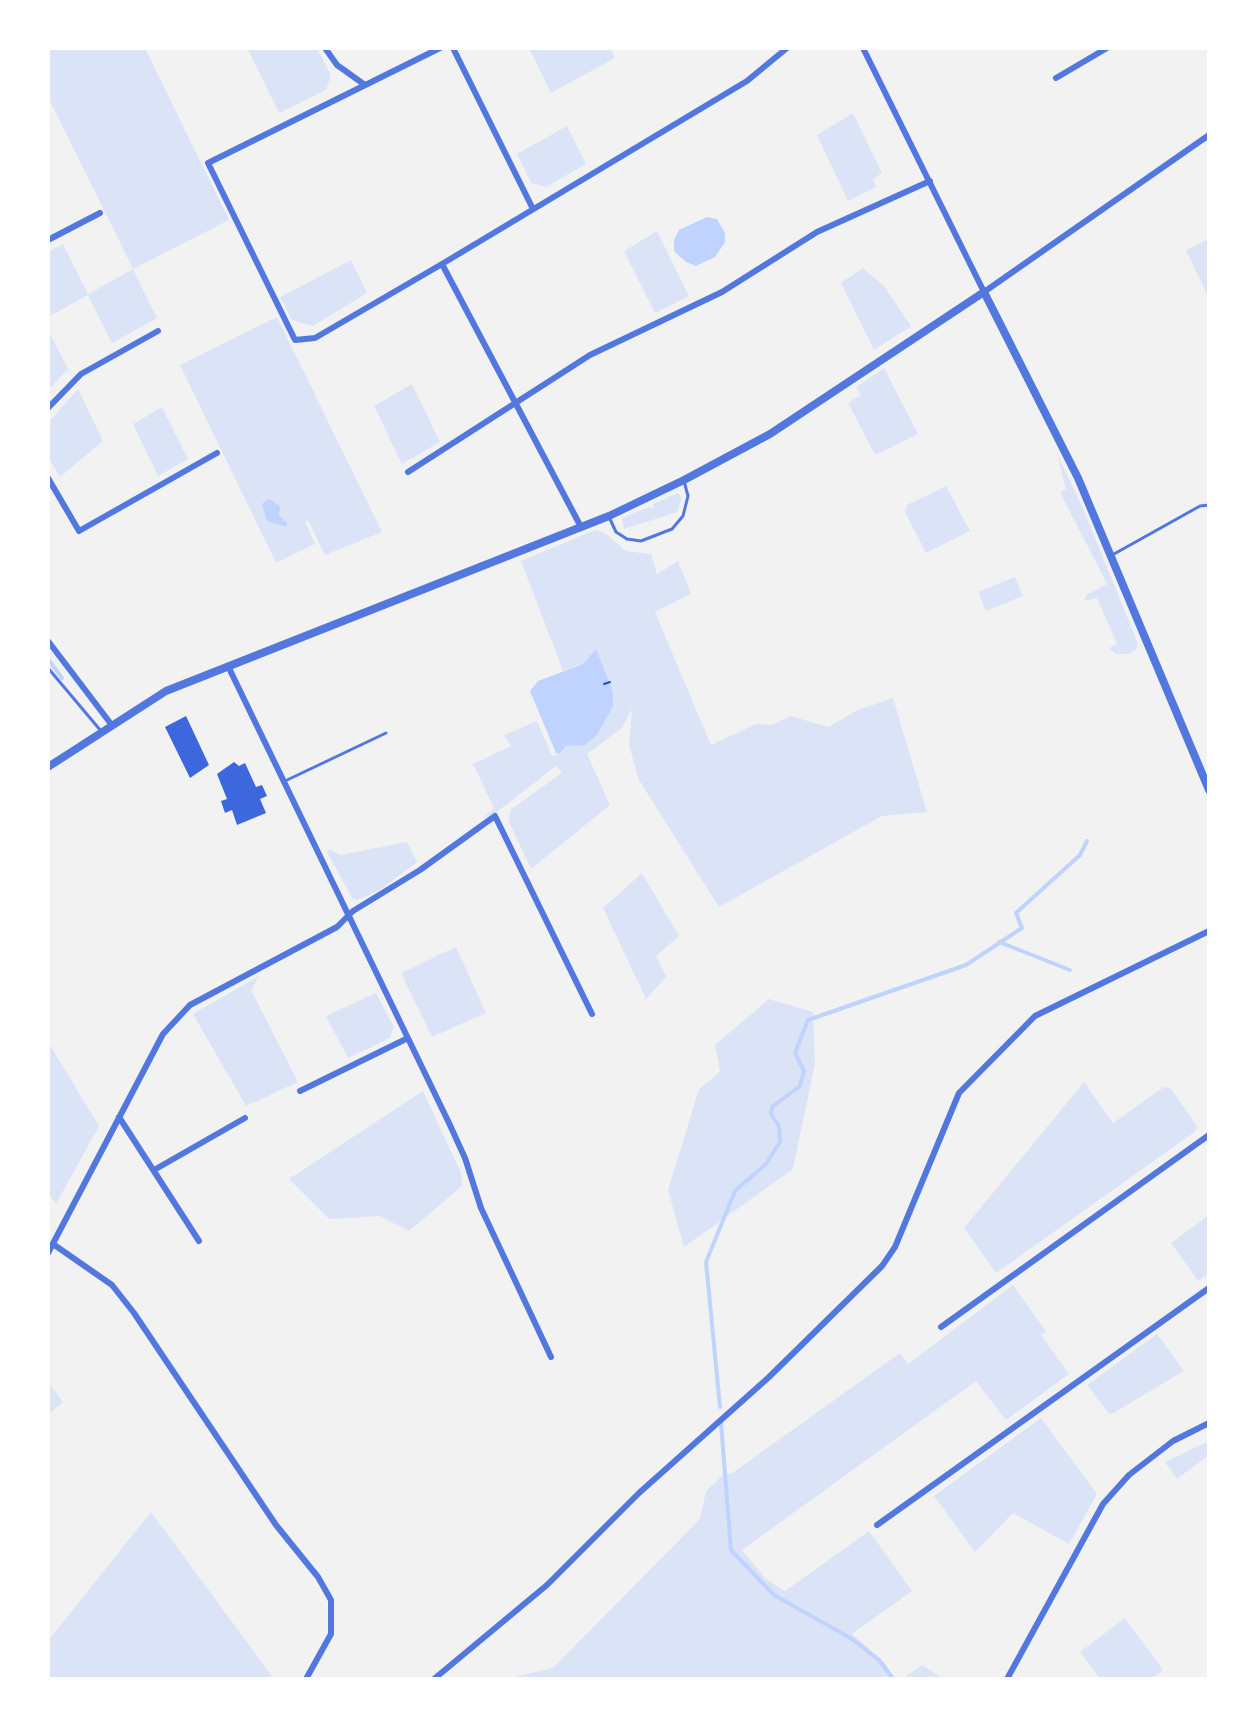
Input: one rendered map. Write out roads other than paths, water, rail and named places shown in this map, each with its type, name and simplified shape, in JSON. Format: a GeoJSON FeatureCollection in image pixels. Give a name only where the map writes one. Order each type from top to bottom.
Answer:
{"type":"FeatureCollection","features":[{"type":"Feature","properties":{"kind":"street"},"geometry":{"type":"LineString","coordinates":[[325,48],[337,65],[365,85]]}},
{"type":"Feature","properties":{"kind":"street"},"geometry":{"type":"LineString","coordinates":[[440,48],[208,163],[295,340],[315,338],[442,264],[532,207],[747,81],[787,48]]}},
{"type":"Feature","properties":{"kind":"street"},"geometry":{"type":"LineString","coordinates":[[453,48],[532,207]]}},
{"type":"Feature","properties":{"kind":"street"},"geometry":{"type":"LineString","coordinates":[[863,48],[1078,478],[1208,784]]}},
{"type":"Feature","properties":{"kind":"street"},"geometry":{"type":"LineString","coordinates":[[1056,78],[1107,48]]}},
{"type":"Feature","properties":{"kind":"street"},"geometry":{"type":"LineString","coordinates":[[48,767],[166,691],[609,516],[770,434],[984,292],[1209,135]]}},
{"type":"Feature","properties":{"kind":"street"},"geometry":{"type":"LineString","coordinates":[[408,472],[590,355],[722,292],[817,232],[930,181]]}},
{"type":"Feature","properties":{"kind":"street"},"geometry":{"type":"LineString","coordinates":[[48,240],[100,213]]}},
{"type":"Feature","properties":{"kind":"street"},"geometry":{"type":"LineString","coordinates":[[442,264],[581,527]]}},
{"type":"Feature","properties":{"kind":"street"},"geometry":{"type":"LineString","coordinates":[[48,408],[81,374],[158,331]]}},
{"type":"Feature","properties":{"kind":"street"},"geometry":{"type":"LineString","coordinates":[[48,478],[79,531],[217,453]]}},
{"type":"Feature","properties":{"kind":"street"},"geometry":{"type":"LineString","coordinates":[[48,641],[111,724]]}},
{"type":"Feature","properties":{"kind":"street"},"geometry":{"type":"LineString","coordinates":[[228,666],[465,1158],[481,1208],[551,1357]]}},
{"type":"Feature","properties":{"kind":"street"},"geometry":{"type":"LineString","coordinates":[[48,1253],[163,1034],[190,1005],[337,927],[348,916],[495,816],[592,1014]]}},
{"type":"Feature","properties":{"kind":"street"},"geometry":{"type":"LineString","coordinates":[[434,1679],[547,1585],[639,1493],[770,1376],[882,1266],[895,1247],[959,1093],[1035,1016],[1209,931]]}},
{"type":"Feature","properties":{"kind":"street"},"geometry":{"type":"LineString","coordinates":[[300,1091],[406,1039]]}},
{"type":"Feature","properties":{"kind":"street"},"geometry":{"type":"LineString","coordinates":[[119,1117],[199,1241]]}},
{"type":"Feature","properties":{"kind":"street"},"geometry":{"type":"LineString","coordinates":[[154,1170],[245,1118]]}},
{"type":"Feature","properties":{"kind":"street"},"geometry":{"type":"LineString","coordinates":[[941,1327],[1209,1135]]}},
{"type":"Feature","properties":{"kind":"street"},"geometry":{"type":"LineString","coordinates":[[53,1244],[112,1285],[276,1525],[318,1577],[331,1600],[331,1634],[306,1679]]}},
{"type":"Feature","properties":{"kind":"street"},"geometry":{"type":"LineString","coordinates":[[877,1525],[1209,1288]]}},
{"type":"Feature","properties":{"kind":"street"},"geometry":{"type":"LineString","coordinates":[[1007,1679],[1103,1504],[1140,1466],[1173,1441],[1209,1423]]}},
{"type":"Feature","properties":{"kind":"lane"},"geometry":{"type":"LineString","coordinates":[[609,516],[616,532],[627,539],[656,538],[672,529],[683,516],[688,496],[684,480]]}},
{"type":"Feature","properties":{"kind":"lane"},"geometry":{"type":"LineString","coordinates":[[1110,555],[1200,506],[1209,505]]}},
{"type":"Feature","properties":{"kind":"lane"},"geometry":{"type":"LineString","coordinates":[[48,668],[101,731]]}},
{"type":"Feature","properties":{"kind":"lane"},"geometry":{"type":"LineString","coordinates":[[282,782],[386,733]]}},
{"type":"Feature","properties":{"kind":"water"},"geometry":{"type":"Polygon","coordinates":[[[707,217],[717,219],[725,233],[725,242],[715,257],[696,266],[674,251],[674,240],[679,230],[707,217]]]}},
{"type":"Feature","properties":{"kind":"water"},"geometry":{"type":"Polygon","coordinates":[[[269,499],[280,506],[279,515],[287,527],[267,521],[262,504],[269,499]]]}},
{"type":"Feature","properties":{"kind":"water"},"geometry":{"type":"Polygon","coordinates":[[[596,649],[613,692],[613,706],[597,735],[585,745],[566,746],[560,754],[556,753],[530,691],[538,681],[583,664],[596,649]]]}},
{"type":"Feature","properties":{"kind":"waterway"},"geometry":{"type":"LineString","coordinates":[[48,659],[62,678]]}},
{"type":"Feature","properties":{"kind":"waterway"},"geometry":{"type":"LineString","coordinates":[[720,1407],[706,1262],[735,1191],[766,1164],[780,1142],[779,1126],[771,1114],[772,1107],[800,1086],[804,1071],[795,1053],[808,1020],[966,965],[1022,928],[1016,913],[1080,855],[1087,841]]}},
{"type":"Feature","properties":{"kind":"waterway"},"geometry":{"type":"LineString","coordinates":[[999,942],[1070,970]]}},
{"type":"Feature","properties":{"kind":"waterway"},"geometry":{"type":"LineString","coordinates":[[721,1423],[731,1550],[774,1595],[852,1639],[880,1661],[893,1679]]}}]}
